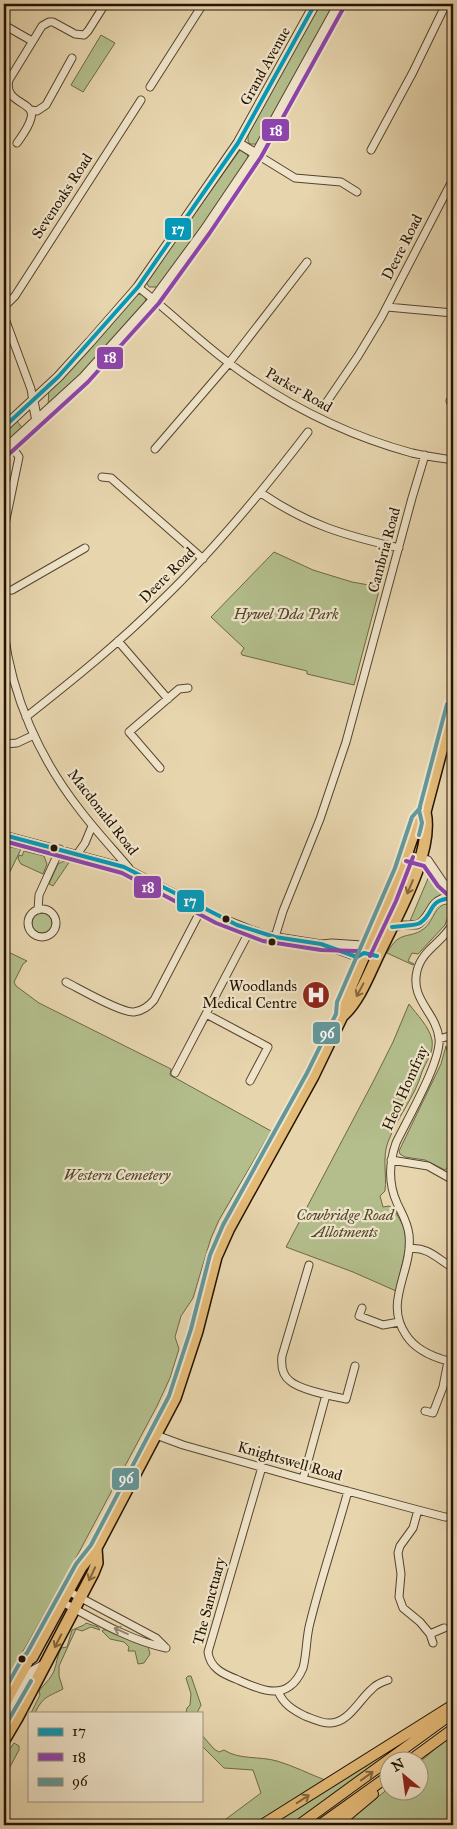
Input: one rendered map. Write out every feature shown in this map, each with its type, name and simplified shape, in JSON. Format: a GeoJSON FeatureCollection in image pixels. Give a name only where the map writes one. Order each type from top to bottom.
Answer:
{"type":"FeatureCollection","features":[{"type":"Feature","properties":{"kind":"highway"},"geometry":{"type":"LineString","coordinates":[[4,1704],[28,1660],[32,1657],[80,1567],[96,1548],[175,1398],[197,1331],[216,1257],[225,1235],[313,1076],[342,1016],[350,1009],[398,923],[420,857],[428,823],[426,812],[453,706]]}},
{"type":"Feature","properties":{"kind":"highway"},"geometry":{"type":"LineString","coordinates":[[342,1016],[342,1004],[390,898],[418,820],[426,812]]}},
{"type":"Feature","properties":{"kind":"highway"},"geometry":{"type":"LineString","coordinates":[[5,1737],[46,1664],[97,1563],[96,1548]]}},
{"type":"Feature","properties":{"kind":"main road"},"geometry":{"type":"LineString","coordinates":[[262,1825],[453,1705]]}},
{"type":"Feature","properties":{"kind":"main road"},"geometry":{"type":"LineString","coordinates":[[299,1825],[453,1713]]}},
{"type":"Feature","properties":{"kind":"main road"},"geometry":{"type":"LineString","coordinates":[[421,1752],[453,1729]]}},
{"type":"Feature","properties":{"kind":"main road"},"geometry":{"type":"LineString","coordinates":[[423,1752],[436,1741]]}},
{"type":"Feature","properties":{"kind":"main road"},"geometry":{"type":"LineString","coordinates":[[320,1825],[380,1782]]}},
{"type":"Feature","properties":{"kind":"main road"},"geometry":{"type":"LineString","coordinates":[[336,1825],[380,1788]]}},
{"type":"Feature","properties":{"kind":"street"},"geometry":{"type":"LineString","coordinates":[[72,58],[67,74],[46,105],[37,111],[31,110],[12,97],[8,85],[9,80],[42,26],[49,22],[56,23],[75,34],[84,35],[105,4]]}},
{"type":"Feature","properties":{"kind":"street"},"geometry":{"type":"LineString","coordinates":[[150,87],[203,4]]}},
{"type":"Feature","properties":{"kind":"street","name":"Grand Avenue"},"geometry":{"type":"LineString","coordinates":[[4,427],[33,401],[90,342],[138,286],[238,142],[315,4]]}},
{"type":"Feature","properties":{"kind":"street"},"geometry":{"type":"LineString","coordinates":[[4,529],[19,457],[7,448],[90,371],[154,299],[204,231],[256,154],[339,4]]}},
{"type":"Feature","properties":{"kind":"street"},"geometry":{"type":"LineString","coordinates":[[371,150],[413,72],[444,4],[453,10]]}},
{"type":"Feature","properties":{"kind":"street"},"geometry":{"type":"LineString","coordinates":[[4,25],[32,41]]}},
{"type":"Feature","properties":{"kind":"street","name":"Sevenoaks Road"},"geometry":{"type":"LineString","coordinates":[[4,306],[15,296],[142,100]]}},
{"type":"Feature","properties":{"kind":"street"},"geometry":{"type":"LineString","coordinates":[[17,143],[31,119],[31,110]]}},
{"type":"Feature","properties":{"kind":"street"},"geometry":{"type":"LineString","coordinates":[[238,142],[295,178],[341,182],[357,192]]}},
{"type":"Feature","properties":{"kind":"street","name":"Deere Road"},"geometry":{"type":"LineString","coordinates":[[326,404],[358,356],[387,307],[453,179]]}},
{"type":"Feature","properties":{"kind":"street"},"geometry":{"type":"LineString","coordinates":[[155,449],[228,362],[307,262]]}},
{"type":"Feature","properties":{"kind":"street"},"geometry":{"type":"LineString","coordinates":[[138,286],[154,299]]}},
{"type":"Feature","properties":{"kind":"street","name":"Parker Road"},"geometry":{"type":"LineString","coordinates":[[154,299],[228,362],[260,384],[331,424],[379,443],[425,456],[453,460]]}},
{"type":"Feature","properties":{"kind":"street"},"geometry":{"type":"LineString","coordinates":[[387,307],[453,313]]}},
{"type":"Feature","properties":{"kind":"street"},"geometry":{"type":"LineString","coordinates":[[4,316],[31,390],[37,421]]}},
{"type":"Feature","properties":{"kind":"street","name":"Deere Road"},"geometry":{"type":"LineString","coordinates":[[26,717],[118,641],[203,559],[261,492],[308,432]]}},
{"type":"Feature","properties":{"kind":"street","name":"Cambria Road"},"geometry":{"type":"LineString","coordinates":[[275,937],[344,750],[425,456]]}},
{"type":"Feature","properties":{"kind":"street"},"geometry":{"type":"LineString","coordinates":[[102,477],[111,478],[203,559]]}},
{"type":"Feature","properties":{"kind":"street"},"geometry":{"type":"LineString","coordinates":[[261,492],[288,510],[315,524],[339,533],[399,548]]}},
{"type":"Feature","properties":{"kind":"street"},"geometry":{"type":"LineString","coordinates":[[4,591],[12,590],[84,548]]}},
{"type":"Feature","properties":{"kind":"street","name":"Macdonald Road"},"geometry":{"type":"LineString","coordinates":[[4,632],[12,673],[26,717],[34,735],[66,790],[92,826],[130,869]]}},
{"type":"Feature","properties":{"kind":"street"},"geometry":{"type":"LineString","coordinates":[[118,641],[168,699]]}},
{"type":"Feature","properties":{"kind":"street"},"geometry":{"type":"LineString","coordinates":[[160,768],[129,732],[179,689],[188,688]]}},
{"type":"Feature","properties":{"kind":"street"},"geometry":{"type":"LineString","coordinates":[[4,744],[16,742],[34,735]]}},
{"type":"Feature","properties":{"kind":"street"},"geometry":{"type":"LineString","coordinates":[[78,853],[85,843],[92,826]]}},
{"type":"Feature","properties":{"kind":"street"},"geometry":{"type":"LineString","coordinates":[[4,835],[78,853],[130,869],[202,908],[250,930],[275,937],[321,944],[357,957],[364,952]]}},
{"type":"Feature","properties":{"kind":"street"},"geometry":{"type":"LineString","coordinates":[[38,910],[39,895],[60,849]]}},
{"type":"Feature","properties":{"kind":"street"},"geometry":{"type":"LineString","coordinates":[[407,855],[428,860],[443,882],[453,891]]}},
{"type":"Feature","properties":{"kind":"street"},"geometry":{"type":"LineString","coordinates":[[390,898],[398,923],[413,926],[422,923],[437,901],[444,898],[453,898]]}},
{"type":"Feature","properties":{"kind":"street"},"geometry":{"type":"LineString","coordinates":[[66,982],[124,1011],[135,1012],[147,1007],[154,1000],[202,908]]}},
{"type":"Feature","properties":{"kind":"street"},"geometry":{"type":"LineString","coordinates":[[43,909],[51,913],[56,921],[54,930],[47,936],[38,936],[28,927],[31,914],[38,910],[43,909]]}},
{"type":"Feature","properties":{"kind":"street","name":"Heol Homfray"},"geometry":{"type":"LineString","coordinates":[[399,1322],[396,1313],[397,1303],[409,1249],[407,1224],[391,1185],[391,1160],[396,1143],[437,1058],[439,1039],[436,1026],[419,996],[416,976],[419,963],[424,955],[445,936],[453,923]]}},
{"type":"Feature","properties":{"kind":"street"},"geometry":{"type":"LineString","coordinates":[[176,1073],[250,930]]}},
{"type":"Feature","properties":{"kind":"street"},"geometry":{"type":"LineString","coordinates":[[321,944],[362,945],[364,952]]}},
{"type":"Feature","properties":{"kind":"street"},"geometry":{"type":"LineString","coordinates":[[364,952],[378,956]]}},
{"type":"Feature","properties":{"kind":"street"},"geometry":{"type":"LineString","coordinates":[[206,1014],[268,1047],[250,1081]]}},
{"type":"Feature","properties":{"kind":"street"},"geometry":{"type":"LineString","coordinates":[[439,1039],[453,1035]]}},
{"type":"Feature","properties":{"kind":"street"},"geometry":{"type":"LineString","coordinates":[[391,1160],[428,1166],[452,1177]]}},
{"type":"Feature","properties":{"kind":"street"},"geometry":{"type":"LineString","coordinates":[[409,1249],[415,1248],[428,1251],[438,1260],[450,1266]]}},
{"type":"Feature","properties":{"kind":"street"},"geometry":{"type":"LineString","coordinates":[[309,1265],[282,1356],[281,1365],[286,1377],[290,1382],[326,1395],[346,1399],[355,1366]]}},
{"type":"Feature","properties":{"kind":"street"},"geometry":{"type":"LineString","coordinates":[[362,1308],[359,1316],[383,1325],[399,1322],[414,1344],[426,1352],[448,1361],[443,1386],[433,1413],[425,1411]]}},
{"type":"Feature","properties":{"kind":"street"},"geometry":{"type":"LineString","coordinates":[[303,1479],[326,1395]]}},
{"type":"Feature","properties":{"kind":"street","name":"Knightswell Road"},"geometry":{"type":"LineString","coordinates":[[156,1435],[183,1445],[303,1479],[445,1517],[453,1517]]}},
{"type":"Feature","properties":{"kind":"street","name":"The Sanctuary"},"geometry":{"type":"LineString","coordinates":[[262,1467],[208,1652],[209,1659],[215,1668],[222,1673],[260,1689],[278,1691]]}},
{"type":"Feature","properties":{"kind":"street"},"geometry":{"type":"LineString","coordinates":[[348,1491],[309,1624],[303,1667],[299,1677],[292,1685],[278,1691],[282,1699],[294,1711],[329,1724],[346,1716],[369,1691],[378,1684],[388,1680]]}},
{"type":"Feature","properties":{"kind":"street"},"geometry":{"type":"LineString","coordinates":[[418,1510],[413,1528],[400,1546],[398,1553],[401,1574],[399,1598],[403,1608],[420,1622],[430,1634],[433,1643]]}},
{"type":"Feature","properties":{"kind":"street"},"geometry":{"type":"LineString","coordinates":[[62,1602],[152,1645],[166,1648],[156,1638],[68,1591]]}},
{"type":"Feature","properties":{"kind":"street"},"geometry":{"type":"LineString","coordinates":[[430,1634],[444,1628]]}},
{"type":"Feature","properties":{"kind":"street"},"geometry":{"type":"LineString","coordinates":[[4,1721],[33,1671],[46,1664]]}},
{"type":"Feature","properties":{"kind":"street"},"geometry":{"type":"LineString","coordinates":[[374,1677],[378,1684]]}},
{"type":"Feature","properties":{"kind":"green space"},"geometry":{"type":"Polygon","coordinates":[[[319,4],[334,4],[257,144],[250,144],[248,135],[319,4]]]}},
{"type":"Feature","properties":{"kind":"green space"},"geometry":{"type":"Polygon","coordinates":[[[101,35],[115,43],[83,92],[71,85],[101,35]]]}},
{"type":"Feature","properties":{"kind":"green space"},"geometry":{"type":"Polygon","coordinates":[[[240,150],[247,153],[248,158],[215,209],[157,287],[149,287],[146,282],[240,150]]]}},
{"type":"Feature","properties":{"kind":"green space"},"geometry":{"type":"Polygon","coordinates":[[[142,294],[145,297],[146,303],[102,354],[48,406],[49,389],[135,295],[142,294]]]}},
{"type":"Feature","properties":{"kind":"green space"},"geometry":{"type":"Polygon","coordinates":[[[16,420],[24,430],[4,447],[4,430],[16,420]]]}},
{"type":"Feature","properties":{"kind":"green space","name":"Hywel Dda Park"},"geometry":{"type":"Polygon","coordinates":[[[274,552],[313,570],[352,582],[380,587],[354,685],[307,674],[307,671],[242,655],[241,653],[244,648],[211,617],[274,552]]]}},
{"type":"Feature","properties":{"kind":"green space"},"geometry":{"type":"Polygon","coordinates":[[[4,846],[21,849],[4,884],[4,846]]]}},
{"type":"Feature","properties":{"kind":"green space"},"geometry":{"type":"Polygon","coordinates":[[[24,851],[44,856],[47,864],[43,874],[21,864],[18,859],[19,855],[22,856],[24,851]]]}},
{"type":"Feature","properties":{"kind":"green space"},"geometry":{"type":"Polygon","coordinates":[[[70,861],[53,886],[49,884],[58,864],[70,861]]]}},
{"type":"Feature","properties":{"kind":"green space"},"geometry":{"type":"Polygon","coordinates":[[[432,869],[440,886],[449,894],[434,899],[419,920],[410,921],[432,869]]]}},
{"type":"Feature","properties":{"kind":"green space"},"geometry":{"type":"Polygon","coordinates":[[[447,904],[451,908],[445,925],[418,954],[412,953],[408,961],[413,965],[387,953],[396,940],[426,927],[437,909],[447,904]]]}},
{"type":"Feature","properties":{"kind":"green space"},"geometry":{"type":"Polygon","coordinates":[[[42,913],[49,916],[52,923],[49,930],[42,933],[35,930],[32,923],[35,916],[42,913]]]}},
{"type":"Feature","properties":{"kind":"green space","name":"Western Cemetery"},"geometry":{"type":"Polygon","coordinates":[[[4,950],[27,961],[23,964],[14,982],[16,986],[39,1003],[171,1069],[170,1075],[271,1131],[219,1220],[211,1238],[193,1298],[181,1316],[175,1337],[179,1349],[170,1378],[157,1406],[77,1556],[4,1685],[4,950]]]}},
{"type":"Feature","properties":{"kind":"green space","name":"Cowbridge Road Allotments"},"geometry":{"type":"Polygon","coordinates":[[[409,1004],[428,1030],[432,1045],[431,1053],[419,1081],[392,1133],[385,1154],[385,1191],[380,1196],[383,1207],[389,1206],[394,1209],[405,1229],[406,1248],[396,1291],[353,1272],[286,1247],[374,1080],[409,1004]]]}},
{"type":"Feature","properties":{"kind":"green space"},"geometry":{"type":"Polygon","coordinates":[[[446,1046],[451,1068],[453,1068],[453,1162],[445,1170],[425,1160],[405,1157],[399,1151],[441,1064],[446,1046]]]}},
{"type":"Feature","properties":{"kind":"green space"},"geometry":{"type":"Polygon","coordinates":[[[86,1623],[98,1627],[100,1630],[91,1627],[82,1631],[76,1629],[59,1666],[59,1676],[63,1689],[46,1698],[36,1712],[32,1712],[40,1695],[39,1691],[54,1671],[61,1648],[67,1647],[72,1630],[86,1623]]]}},
{"type":"Feature","properties":{"kind":"green space"},"geometry":{"type":"Polygon","coordinates":[[[115,1629],[148,1646],[150,1654],[144,1663],[138,1664],[135,1651],[128,1651],[129,1647],[124,1642],[110,1639],[102,1631],[115,1629]]]}},
{"type":"Feature","properties":{"kind":"green space"},"geometry":{"type":"Polygon","coordinates":[[[191,1676],[201,1705],[198,1712],[186,1712],[190,1705],[191,1694],[186,1678],[191,1676]]]}},
{"type":"Feature","properties":{"kind":"green space"},"geometry":{"type":"Polygon","coordinates":[[[453,1733],[453,1825],[343,1825],[380,1795],[380,1802],[430,1802],[430,1753],[453,1733]]]}},
{"type":"Feature","properties":{"kind":"green space"},"geometry":{"type":"Polygon","coordinates":[[[202,1735],[219,1752],[224,1750],[243,1757],[277,1761],[325,1780],[255,1825],[212,1825],[222,1822],[261,1793],[253,1770],[224,1768],[202,1746],[202,1735]]]}},
{"type":"Feature","properties":{"kind":"green space"},"geometry":{"type":"Polygon","coordinates":[[[14,1743],[19,1746],[19,1750],[4,1778],[4,1757],[14,1743]]]}},
{"type":"Feature","properties":{"kind":"green space"},"geometry":{"type":"Polygon","coordinates":[[[393,1747],[394,1750],[391,1752],[385,1752],[393,1747]]]}},
{"type":"Feature","properties":{"kind":"green space"},"geometry":{"type":"Polygon","coordinates":[[[380,1755],[380,1760],[290,1825],[270,1825],[380,1755]]]}},
{"type":"Feature","properties":{"kind":"transit line","name":"17"},"geometry":{"type":"LineString","coordinates":[[4,427],[58,377],[138,287],[238,143],[315,4]]}},
{"type":"Feature","properties":{"kind":"transit line","name":"18"},"geometry":{"type":"LineString","coordinates":[[8,455],[88,382],[159,303],[261,157],[344,7]]}},
{"type":"Feature","properties":{"kind":"transit line","name":"96"},"geometry":{"type":"LineString","coordinates":[[419,835],[422,823],[419,810],[447,704]]}},
{"type":"Feature","properties":{"kind":"transit line","name":"96"},"geometry":{"type":"LineString","coordinates":[[4,1691],[76,1564],[91,1545],[169,1396],[191,1329],[210,1255],[223,1225],[307,1073],[336,1014],[337,1002],[395,868],[412,817],[420,808]]}},
{"type":"Feature","properties":{"kind":"transit line","name":"17"},"geometry":{"type":"LineString","coordinates":[[4,835],[124,867],[237,925],[275,937],[321,944],[357,957],[364,953],[377,956]]}},
{"type":"Feature","properties":{"kind":"transit line","name":"18"},"geometry":{"type":"LineString","coordinates":[[4,841],[122,873],[216,923],[263,941],[321,950],[357,951],[358,955]]}},
{"type":"Feature","properties":{"kind":"transit line","name":"18"},"geometry":{"type":"LineString","coordinates":[[370,956],[396,901],[413,857]]}},
{"type":"Feature","properties":{"kind":"transit line","name":"18"},"geometry":{"type":"LineString","coordinates":[[406,861],[424,866],[438,886],[449,896]]}},
{"type":"Feature","properties":{"kind":"transit line","name":"17"},"geometry":{"type":"LineString","coordinates":[[392,927],[418,924],[425,919],[432,907],[439,901],[453,898]]}},
{"type":"Feature","properties":{"kind":"transit line","name":"96"},"geometry":{"type":"LineString","coordinates":[[4,1728],[31,1681]]}},
{"type":"Feature","properties":{"kind":"place","name":"Woodlands Medical Centre"},"geometry":{"type":"Point","coordinates":[316,995]}}]}
